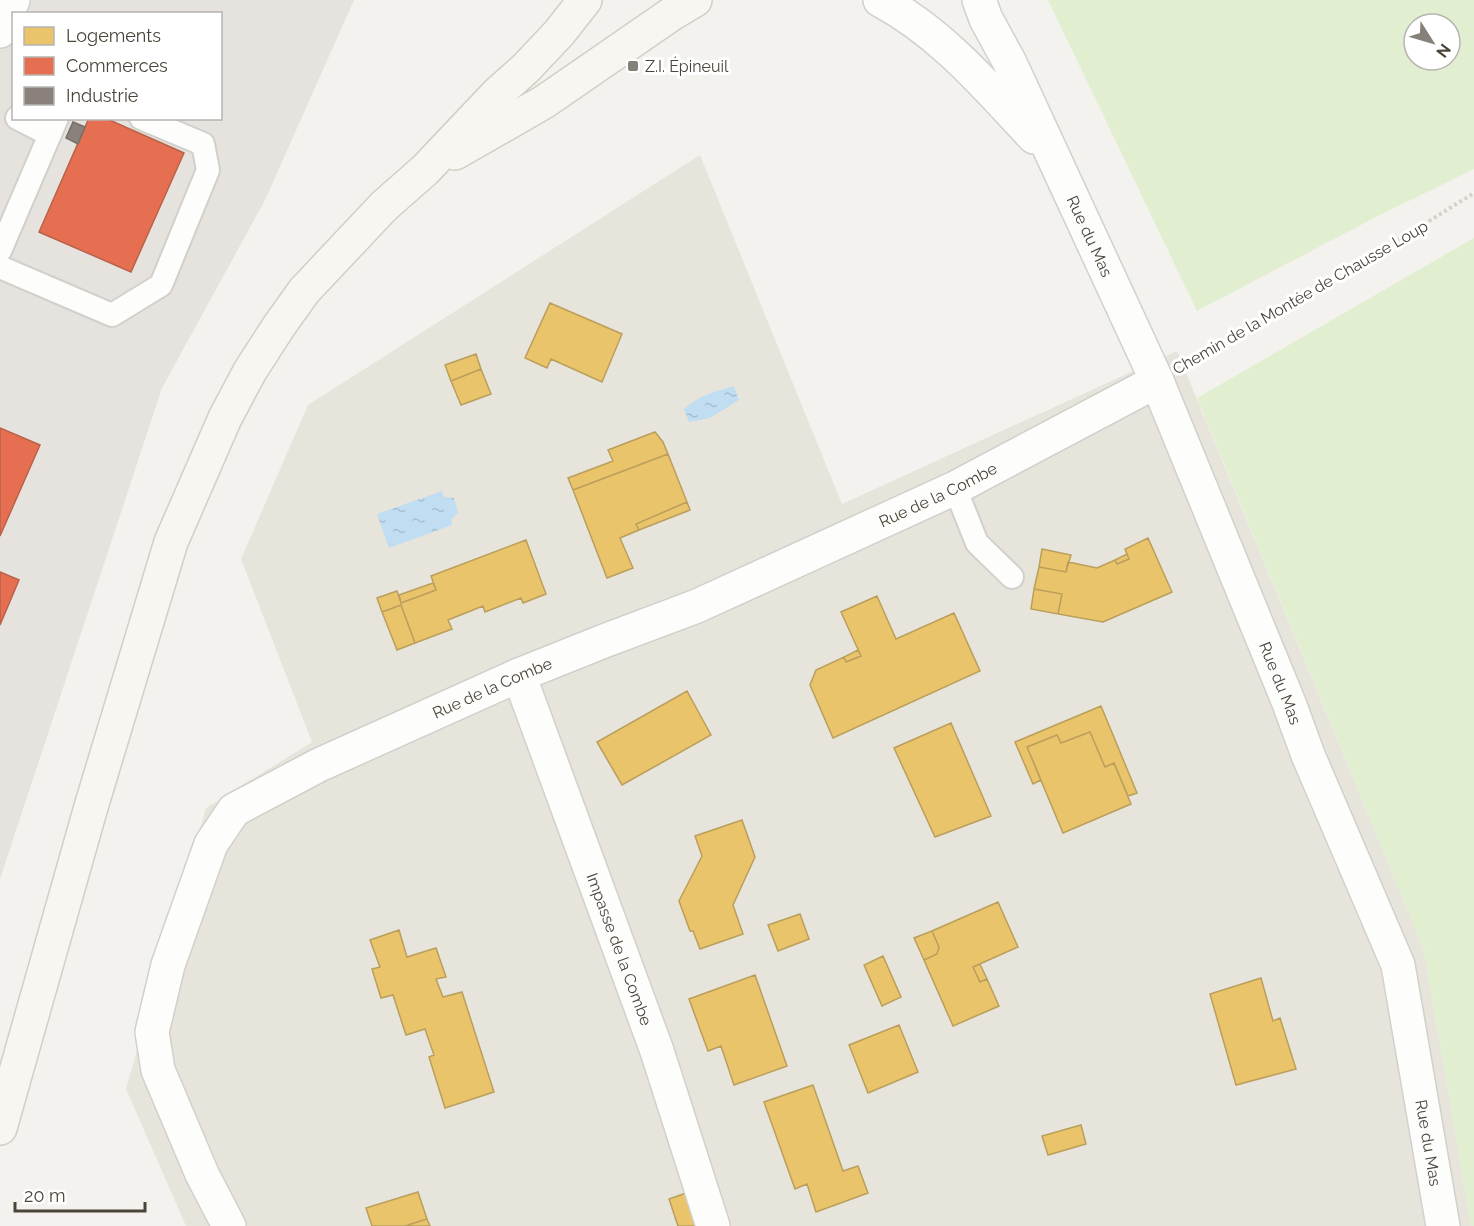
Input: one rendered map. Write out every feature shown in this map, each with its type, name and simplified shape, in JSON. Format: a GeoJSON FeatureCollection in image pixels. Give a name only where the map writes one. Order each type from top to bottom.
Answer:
{"type":"FeatureCollection","features":[{"type":"Feature","properties":{"kind":"street"},"geometry":{"type":"LineString","coordinates":[[0,31],[13,0]]}},
{"type":"Feature","properties":{"kind":"street"},"geometry":{"type":"LineString","coordinates":[[0,1128],[91,807],[168,552],[225,418],[250,371],[304,291],[384,206],[425,170],[497,94],[526,68],[559,33],[585,0]]}},
{"type":"Feature","properties":{"kind":"street"},"geometry":{"type":"LineString","coordinates":[[425,170],[544,102],[695,0]]}},
{"type":"Feature","properties":{"kind":"street","name":"Rue du Mas"},"geometry":{"type":"LineString","coordinates":[[880,0],[905,13],[961,58],[1055,160]]}},
{"type":"Feature","properties":{"kind":"street","name":"Rue du Mas"},"geometry":{"type":"LineString","coordinates":[[979,0],[986,20],[1010,63],[1157,381],[1289,703],[1308,755],[1398,965],[1443,1226]]}},
{"type":"Feature","properties":{"kind":"street","name":"Rue de la Combe"},"geometry":{"type":"LineString","coordinates":[[229,1226],[202,1173],[158,1070],[152,1032],[168,965],[211,844],[234,810],[319,765],[519,675],[697,606],[955,488],[1157,381]]}},
{"type":"Feature","properties":{"kind":"street","name":"Impasse de la Combe"},"geometry":{"type":"LineString","coordinates":[[519,675],[657,1051],[713,1226]]}},
{"type":"Feature","properties":{"kind":"lane"},"geometry":{"type":"LineString","coordinates":[[0,250],[54,127],[24,120]]}},
{"type":"Feature","properties":{"kind":"lane"},"geometry":{"type":"LineString","coordinates":[[0,267],[112,315],[161,285],[208,170],[203,144],[146,120]]}},
{"type":"Feature","properties":{"kind":"lane"},"geometry":{"type":"LineString","coordinates":[[955,488],[977,543],[1012,577]]}},
{"type":"Feature","properties":{"kind":"path","name":"Chemin de la Montée de Chausse Loup"},"geometry":{"type":"LineString","coordinates":[[1157,381],[1317,291],[1474,193]]}},
{"type":"Feature","properties":{"kind":"shaded area"},"geometry":{"type":"Polygon","coordinates":[[[0,0],[354,0],[265,200],[162,388],[0,879],[0,0]]]}},
{"type":"Feature","properties":{"kind":"shaded area"},"geometry":{"type":"Polygon","coordinates":[[[230,0],[306,0],[294,26],[230,0]]]}},
{"type":"Feature","properties":{"kind":"shaded area"},"geometry":{"type":"Polygon","coordinates":[[[700,155],[842,504],[1177,351],[1424,950],[1471,1226],[186,1226],[126,1089],[206,808],[312,742],[241,559],[308,405],[700,155]]]}},
{"type":"Feature","properties":{"kind":"green space"},"geometry":{"type":"Polygon","coordinates":[[[1048,0],[1474,0],[1474,169],[1376,217],[1197,311],[1048,0]]]}},
{"type":"Feature","properties":{"kind":"green space"},"geometry":{"type":"Polygon","coordinates":[[[1474,238],[1474,1226],[1471,1226],[1424,950],[1197,398],[1474,238]]]}},
{"type":"Feature","properties":{"kind":"water"},"geometry":{"type":"Polygon","coordinates":[[[734,386],[739,400],[710,418],[689,422],[684,409],[689,404],[708,394],[734,386]]]}},
{"type":"Feature","properties":{"kind":"water"},"geometry":{"type":"Polygon","coordinates":[[[442,491],[444,497],[454,498],[458,513],[451,520],[452,525],[389,548],[377,514],[442,491]]]}},
{"type":"Feature","properties":{"kind":"building: Logements"},"geometry":{"type":"Polygon","coordinates":[[[550,303],[622,334],[602,382],[551,359],[547,368],[525,358],[550,303]]]}},
{"type":"Feature","properties":{"kind":"building: Logements"},"geometry":{"type":"Polygon","coordinates":[[[476,354],[481,369],[451,381],[445,365],[476,354]]]}},
{"type":"Feature","properties":{"kind":"building: Logements"},"geometry":{"type":"Polygon","coordinates":[[[481,369],[491,394],[461,405],[451,381],[481,369]]]}},
{"type":"Feature","properties":{"kind":"building: Logements"},"geometry":{"type":"Polygon","coordinates":[[[655,432],[663,442],[668,454],[573,490],[568,478],[613,461],[608,450],[655,432]]]}},
{"type":"Feature","properties":{"kind":"building: Logements"},"geometry":{"type":"Polygon","coordinates":[[[668,454],[687,502],[636,524],[639,530],[620,538],[633,568],[607,578],[573,490],[668,454]]]}},
{"type":"Feature","properties":{"kind":"building: Logements"},"geometry":{"type":"Polygon","coordinates":[[[687,502],[690,510],[639,530],[636,524],[687,502]]]}},
{"type":"Feature","properties":{"kind":"building: Logements"},"geometry":{"type":"Polygon","coordinates":[[[1148,538],[1172,592],[1103,622],[1058,614],[1062,594],[1034,589],[1039,567],[1066,572],[1068,562],[1097,568],[1115,560],[1117,564],[1129,559],[1125,549],[1148,538]]]}},
{"type":"Feature","properties":{"kind":"building: Logements"},"geometry":{"type":"Polygon","coordinates":[[[526,540],[546,594],[523,603],[521,598],[485,612],[483,606],[448,620],[452,629],[415,643],[401,605],[382,612],[377,598],[397,591],[401,603],[436,590],[431,576],[526,540]]]}},
{"type":"Feature","properties":{"kind":"building: Logements"},"geometry":{"type":"Polygon","coordinates":[[[1042,549],[1071,555],[1066,572],[1039,567],[1042,549]]]}},
{"type":"Feature","properties":{"kind":"building: Logements"},"geometry":{"type":"Polygon","coordinates":[[[1127,554],[1129,559],[1117,564],[1115,560],[1127,554]]]}},
{"type":"Feature","properties":{"kind":"building: Logements"},"geometry":{"type":"Polygon","coordinates":[[[433,583],[436,590],[401,603],[399,595],[433,583]]]}},
{"type":"Feature","properties":{"kind":"building: Logements"},"geometry":{"type":"Polygon","coordinates":[[[1034,589],[1062,594],[1058,614],[1031,609],[1034,589]]]}},
{"type":"Feature","properties":{"kind":"building: Logements"},"geometry":{"type":"Polygon","coordinates":[[[877,596],[896,639],[954,613],[980,671],[833,738],[810,685],[816,670],[844,657],[846,662],[861,656],[841,612],[877,596]]]}},
{"type":"Feature","properties":{"kind":"building: Logements"},"geometry":{"type":"Polygon","coordinates":[[[401,605],[415,643],[397,650],[382,612],[401,605]]]}},
{"type":"Feature","properties":{"kind":"building: Logements"},"geometry":{"type":"Polygon","coordinates":[[[858,650],[861,656],[846,662],[844,657],[858,650]]]}},
{"type":"Feature","properties":{"kind":"building: Logements"},"geometry":{"type":"Polygon","coordinates":[[[687,691],[711,735],[622,785],[597,742],[687,691]]]}},
{"type":"Feature","properties":{"kind":"building: Logements"},"geometry":{"type":"Polygon","coordinates":[[[1101,706],[1137,793],[1128,796],[1114,763],[1105,767],[1090,732],[1061,743],[1057,735],[1027,747],[1041,780],[1033,784],[1015,742],[1101,706]]]}},
{"type":"Feature","properties":{"kind":"building: Logements"},"geometry":{"type":"Polygon","coordinates":[[[951,723],[991,816],[935,837],[894,748],[951,723]]]}},
{"type":"Feature","properties":{"kind":"building: Logements"},"geometry":{"type":"Polygon","coordinates":[[[1090,732],[1105,767],[1114,763],[1131,804],[1063,833],[1027,747],[1057,735],[1061,743],[1090,732]]]}},
{"type":"Feature","properties":{"kind":"building: Logements"},"geometry":{"type":"Polygon","coordinates":[[[742,820],[755,857],[733,905],[743,934],[700,949],[693,931],[690,931],[679,901],[702,856],[695,836],[742,820]]]}},
{"type":"Feature","properties":{"kind":"building: Logements"},"geometry":{"type":"Polygon","coordinates":[[[998,902],[1018,947],[973,967],[980,982],[987,979],[999,1006],[953,1026],[924,960],[937,954],[939,947],[932,931],[998,902]]]}},
{"type":"Feature","properties":{"kind":"building: Logements"},"geometry":{"type":"Polygon","coordinates":[[[800,914],[809,939],[778,951],[768,925],[800,914]]]}},
{"type":"Feature","properties":{"kind":"building: Logements"},"geometry":{"type":"Polygon","coordinates":[[[399,930],[407,957],[436,948],[446,977],[436,979],[443,997],[462,992],[494,1092],[445,1108],[429,1057],[434,1055],[425,1029],[406,1035],[393,995],[381,998],[372,969],[380,967],[370,940],[399,930]]]}},
{"type":"Feature","properties":{"kind":"building: Logements"},"geometry":{"type":"Polygon","coordinates":[[[932,931],[939,947],[937,954],[924,960],[914,938],[932,931]]]}},
{"type":"Feature","properties":{"kind":"building: Logements"},"geometry":{"type":"Polygon","coordinates":[[[883,956],[901,997],[882,1006],[864,965],[883,956]]]}},
{"type":"Feature","properties":{"kind":"building: Logements"},"geometry":{"type":"Polygon","coordinates":[[[980,964],[987,979],[980,982],[973,967],[980,964]]]}},
{"type":"Feature","properties":{"kind":"building: Logements"},"geometry":{"type":"Polygon","coordinates":[[[755,975],[787,1066],[734,1085],[721,1046],[708,1051],[689,999],[755,975]]]}},
{"type":"Feature","properties":{"kind":"building: Logements"},"geometry":{"type":"Polygon","coordinates":[[[1261,978],[1273,1021],[1280,1018],[1296,1069],[1236,1085],[1210,994],[1261,978]]]}},
{"type":"Feature","properties":{"kind":"building: Logements"},"geometry":{"type":"Polygon","coordinates":[[[899,1025],[918,1072],[868,1093],[849,1045],[899,1025]]]}},
{"type":"Feature","properties":{"kind":"building: Logements"},"geometry":{"type":"Polygon","coordinates":[[[813,1085],[843,1171],[858,1166],[868,1193],[816,1212],[807,1184],[795,1189],[764,1102],[813,1085]]]}},
{"type":"Feature","properties":{"kind":"building: Logements"},"geometry":{"type":"Polygon","coordinates":[[[1081,1125],[1086,1144],[1048,1155],[1042,1136],[1081,1125]]]}},
{"type":"Feature","properties":{"kind":"building: Logements"},"geometry":{"type":"Polygon","coordinates":[[[418,1192],[427,1219],[405,1226],[372,1226],[366,1208],[418,1192]]]}},
{"type":"Feature","properties":{"kind":"building: Logements"},"geometry":{"type":"Polygon","coordinates":[[[689,1192],[701,1226],[678,1226],[669,1199],[689,1192]]]}},
{"type":"Feature","properties":{"kind":"building: Logements"},"geometry":{"type":"Polygon","coordinates":[[[427,1219],[430,1226],[405,1226],[427,1219]]]}},
{"type":"Feature","properties":{"kind":"building: Commerces"},"geometry":{"type":"Polygon","coordinates":[[[88,120],[110,120],[184,153],[131,272],[39,232],[88,120]]]}},
{"type":"Feature","properties":{"kind":"building: Commerces"},"geometry":{"type":"Polygon","coordinates":[[[0,428],[40,445],[0,536],[0,428]]]}},
{"type":"Feature","properties":{"kind":"building: Commerces"},"geometry":{"type":"Polygon","coordinates":[[[0,572],[19,580],[0,625],[0,572]]]}},
{"type":"Feature","properties":{"kind":"building: Industrie"},"geometry":{"type":"Polygon","coordinates":[[[73,122],[85,127],[78,144],[66,138],[73,122]]]}},
{"type":"Feature","properties":{"kind":"place","name":"Z.I. Épineuil"},"geometry":{"type":"Point","coordinates":[633,66]}}]}
